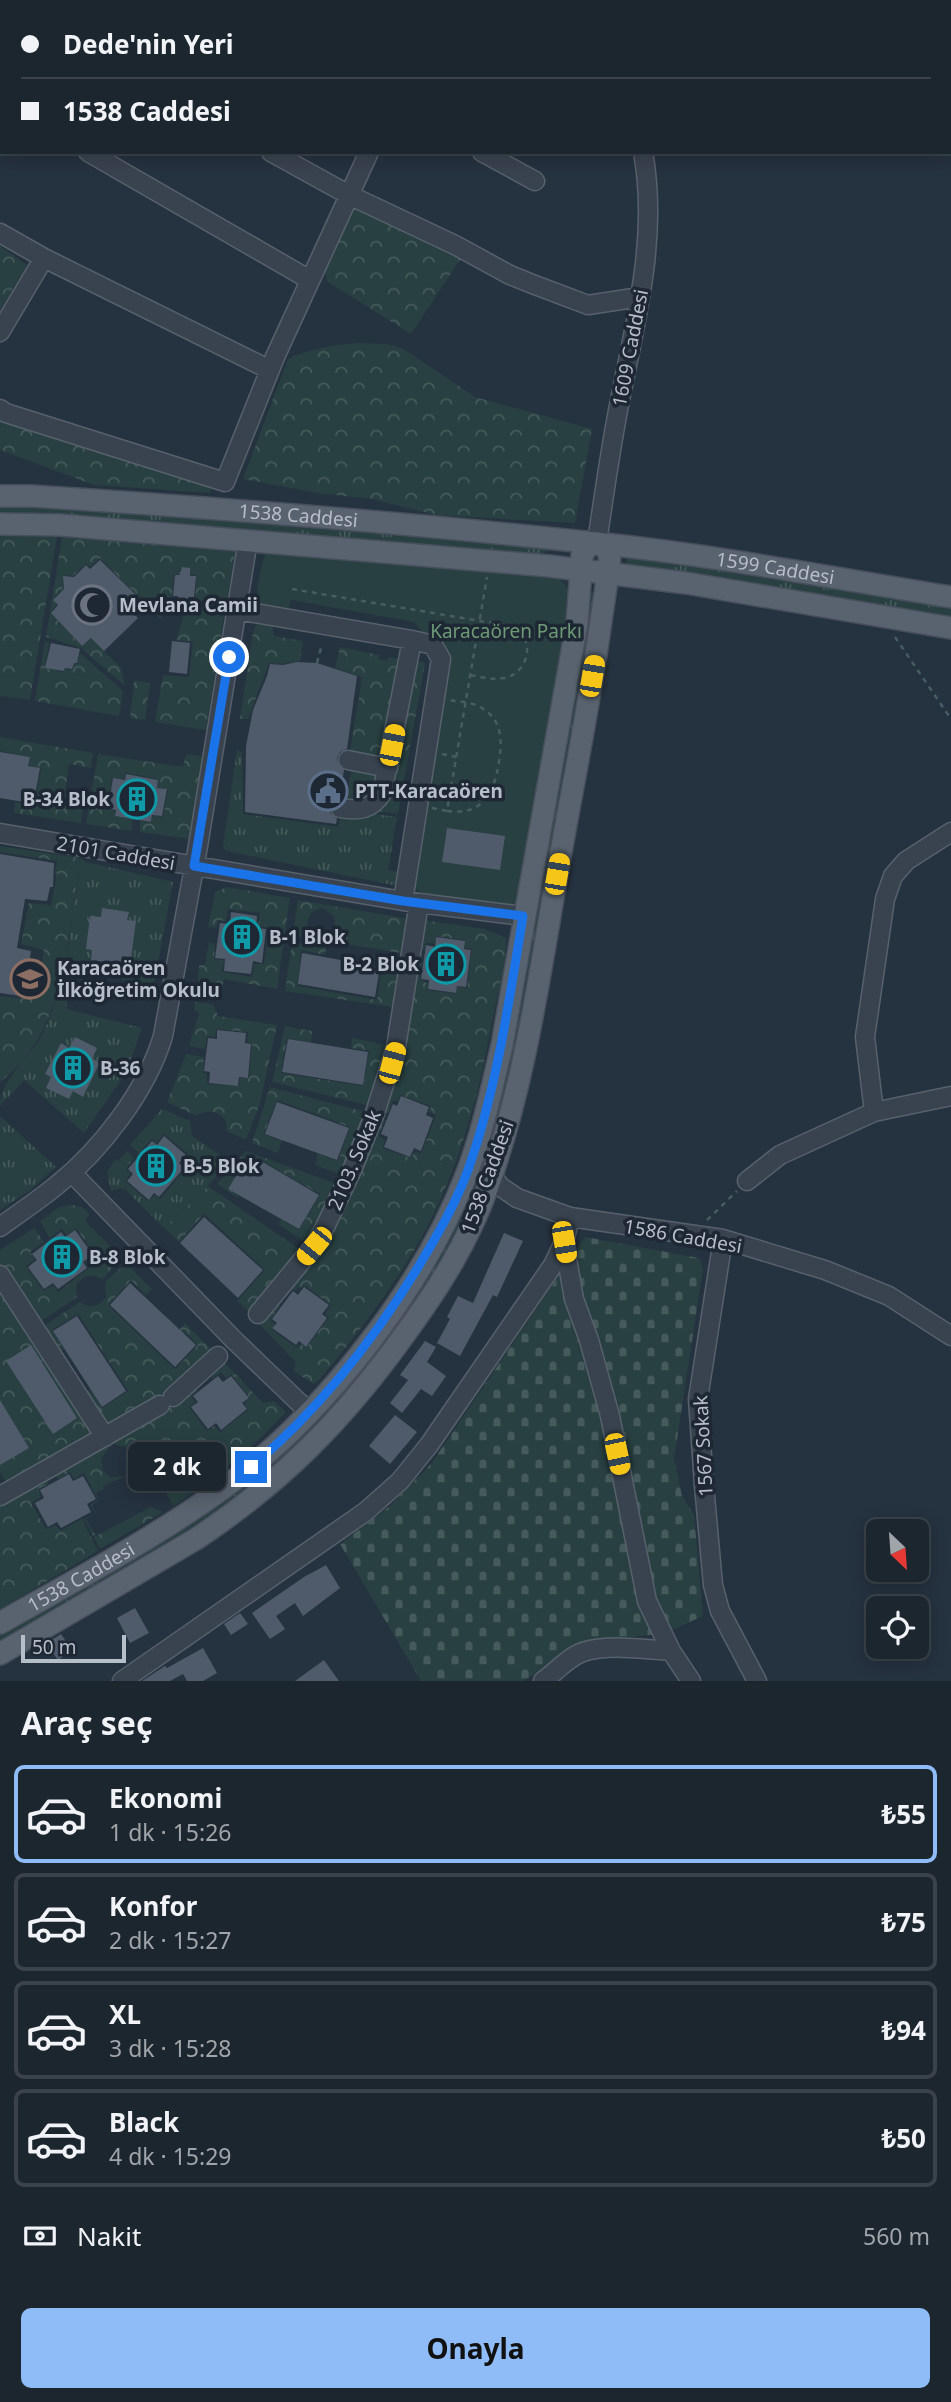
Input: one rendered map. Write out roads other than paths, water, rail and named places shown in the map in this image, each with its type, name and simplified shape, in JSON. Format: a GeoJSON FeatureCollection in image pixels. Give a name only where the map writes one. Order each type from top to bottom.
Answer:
{"type":"FeatureCollection","features":[{"type":"Feature","properties":{"kind":"main road","name":"1538 Caddesi"},"geometry":{"type":"LineString","coordinates":[[0,496],[235,511],[597,543],[609,552],[596,652],[533,1015],[516,1094],[492,1176],[464,1242],[433,1294],[370,1381],[307,1452],[256,1496],[195,1539],[0,1654]]}},
{"type":"Feature","properties":{"kind":"main road","name":"1538 Caddesi"},"geometry":{"type":"LineString","coordinates":[[0,524],[60,525],[248,540],[608,574]]}},
{"type":"Feature","properties":{"kind":"main road","name":"1538 Caddesi"},"geometry":{"type":"LineString","coordinates":[[0,1623],[146,1538],[220,1491],[269,1451],[310,1413],[356,1358],[402,1294],[442,1227],[470,1163],[502,1045],[575,636],[583,552],[588,546],[597,543]]}},
{"type":"Feature","properties":{"kind":"main road","name":"1599 Caddesi"},"geometry":{"type":"LineString","coordinates":[[597,543],[951,597]]}},
{"type":"Feature","properties":{"kind":"main road","name":"1599 Caddesi"},"geometry":{"type":"LineString","coordinates":[[608,574],[686,583],[951,628]]}},
{"type":"Feature","properties":{"kind":"main road"},"geometry":{"type":"LineString","coordinates":[[470,1163],[492,1176]]}},
{"type":"Feature","properties":{"kind":"street"},"geometry":{"type":"LineString","coordinates":[[91,154],[310,281]]}},
{"type":"Feature","properties":{"kind":"street"},"geometry":{"type":"LineString","coordinates":[[275,154],[349,195],[455,245],[510,275],[588,305],[640,297]]}},
{"type":"Feature","properties":{"kind":"street"},"geometry":{"type":"LineString","coordinates":[[0,409],[225,482],[270,369],[368,154]]}},
{"type":"Feature","properties":{"kind":"street"},"geometry":{"type":"LineString","coordinates":[[486,154],[535,181]]}},
{"type":"Feature","properties":{"kind":"street","name":"1609 Caddesi"},"geometry":{"type":"LineString","coordinates":[[597,543],[613,436],[640,297],[650,220],[643,154]]}},
{"type":"Feature","properties":{"kind":"street"},"geometry":{"type":"LineString","coordinates":[[0,233],[44,258],[270,369]]}},
{"type":"Feature","properties":{"kind":"street"},"geometry":{"type":"LineString","coordinates":[[0,332],[44,258]]}},
{"type":"Feature","properties":{"kind":"street"},"geometry":{"type":"LineString","coordinates":[[0,1227],[72,1173],[137,1094],[158,1054],[194,866],[248,540]]}},
{"type":"Feature","properties":{"kind":"street"},"geometry":{"type":"LineString","coordinates":[[237,610],[412,640],[384,788],[377,801],[363,809],[340,808]]}},
{"type":"Feature","properties":{"kind":"street","name":"2103. Sokak"},"geometry":{"type":"LineString","coordinates":[[258,1314],[320,1236],[367,1134],[396,1046],[419,806],[441,659],[433,645],[412,640]]}},
{"type":"Feature","properties":{"kind":"street"},"geometry":{"type":"LineString","coordinates":[[348,760],[388,768]]}},
{"type":"Feature","properties":{"kind":"street"},"geometry":{"type":"LineString","coordinates":[[874,1112],[865,1038],[885,899],[894,876],[906,861],[951,832]]}},
{"type":"Feature","properties":{"kind":"street","name":"2101 Caddesi"},"geometry":{"type":"LineString","coordinates":[[0,833],[411,902],[523,916]]}},
{"type":"Feature","properties":{"kind":"street"},"geometry":{"type":"LineString","coordinates":[[747,1181],[780,1155],[874,1112],[951,1096]]}},
{"type":"Feature","properties":{"kind":"street"},"geometry":{"type":"LineString","coordinates":[[72,1173],[234,1340],[310,1413]]}},
{"type":"Feature","properties":{"kind":"street","name":"1586 Caddesi"},"geometry":{"type":"LineString","coordinates":[[492,1176],[501,1187],[517,1198],[570,1217],[723,1239],[825,1270],[889,1296],[951,1336]]}},
{"type":"Feature","properties":{"kind":"street"},"geometry":{"type":"LineString","coordinates":[[122,1681],[365,1512],[400,1481],[553,1265],[564,1242],[570,1217]]}},
{"type":"Feature","properties":{"kind":"street","name":"1567 Sokak"},"geometry":{"type":"LineString","coordinates":[[723,1239],[698,1399],[713,1585],[720,1611],[757,1681]]}},
{"type":"Feature","properties":{"kind":"street"},"geometry":{"type":"LineString","coordinates":[[564,1242],[574,1299],[589,1340],[610,1416],[641,1579],[654,1620],[691,1681]]}},
{"type":"Feature","properties":{"kind":"street"},"geometry":{"type":"LineString","coordinates":[[0,1275],[104,1437]]}},
{"type":"Feature","properties":{"kind":"street"},"geometry":{"type":"LineString","coordinates":[[0,1496],[166,1401],[218,1356]]}},
{"type":"Feature","properties":{"kind":"street"},"geometry":{"type":"LineString","coordinates":[[543,1681],[585,1651],[671,1651]]}},
{"type":"Feature","properties":{"kind":"place","name":"Mevlana Camii"},"geometry":{"type":"Point","coordinates":[92,605]}},
{"type":"Feature","properties":{"kind":"place","name":"PTT-Karacaören"},"geometry":{"type":"Point","coordinates":[328,791]}},
{"type":"Feature","properties":{"kind":"place","name":"B-34 Blok"},"geometry":{"type":"Point","coordinates":[137,799]}},
{"type":"Feature","properties":{"kind":"place","name":"B-1 Blok"},"geometry":{"type":"Point","coordinates":[242,937]}},
{"type":"Feature","properties":{"kind":"place","name":"B-2 Blok"},"geometry":{"type":"Point","coordinates":[446,964]}},
{"type":"Feature","properties":{"kind":"place","name":"Karacaören İlköğretim Okulu"},"geometry":{"type":"Point","coordinates":[30,979]}},
{"type":"Feature","properties":{"kind":"place","name":"B-36"},"geometry":{"type":"Point","coordinates":[73,1068]}},
{"type":"Feature","properties":{"kind":"place","name":"B-5 Blok"},"geometry":{"type":"Point","coordinates":[156,1166]}},
{"type":"Feature","properties":{"kind":"place","name":"B-8 Blok"},"geometry":{"type":"Point","coordinates":[62,1257]}},
{"type":"Feature","properties":{"kind":"park label","name":"Karacaören Parkı"},"geometry":{"type":"Point","coordinates":[506,631]}}]}
